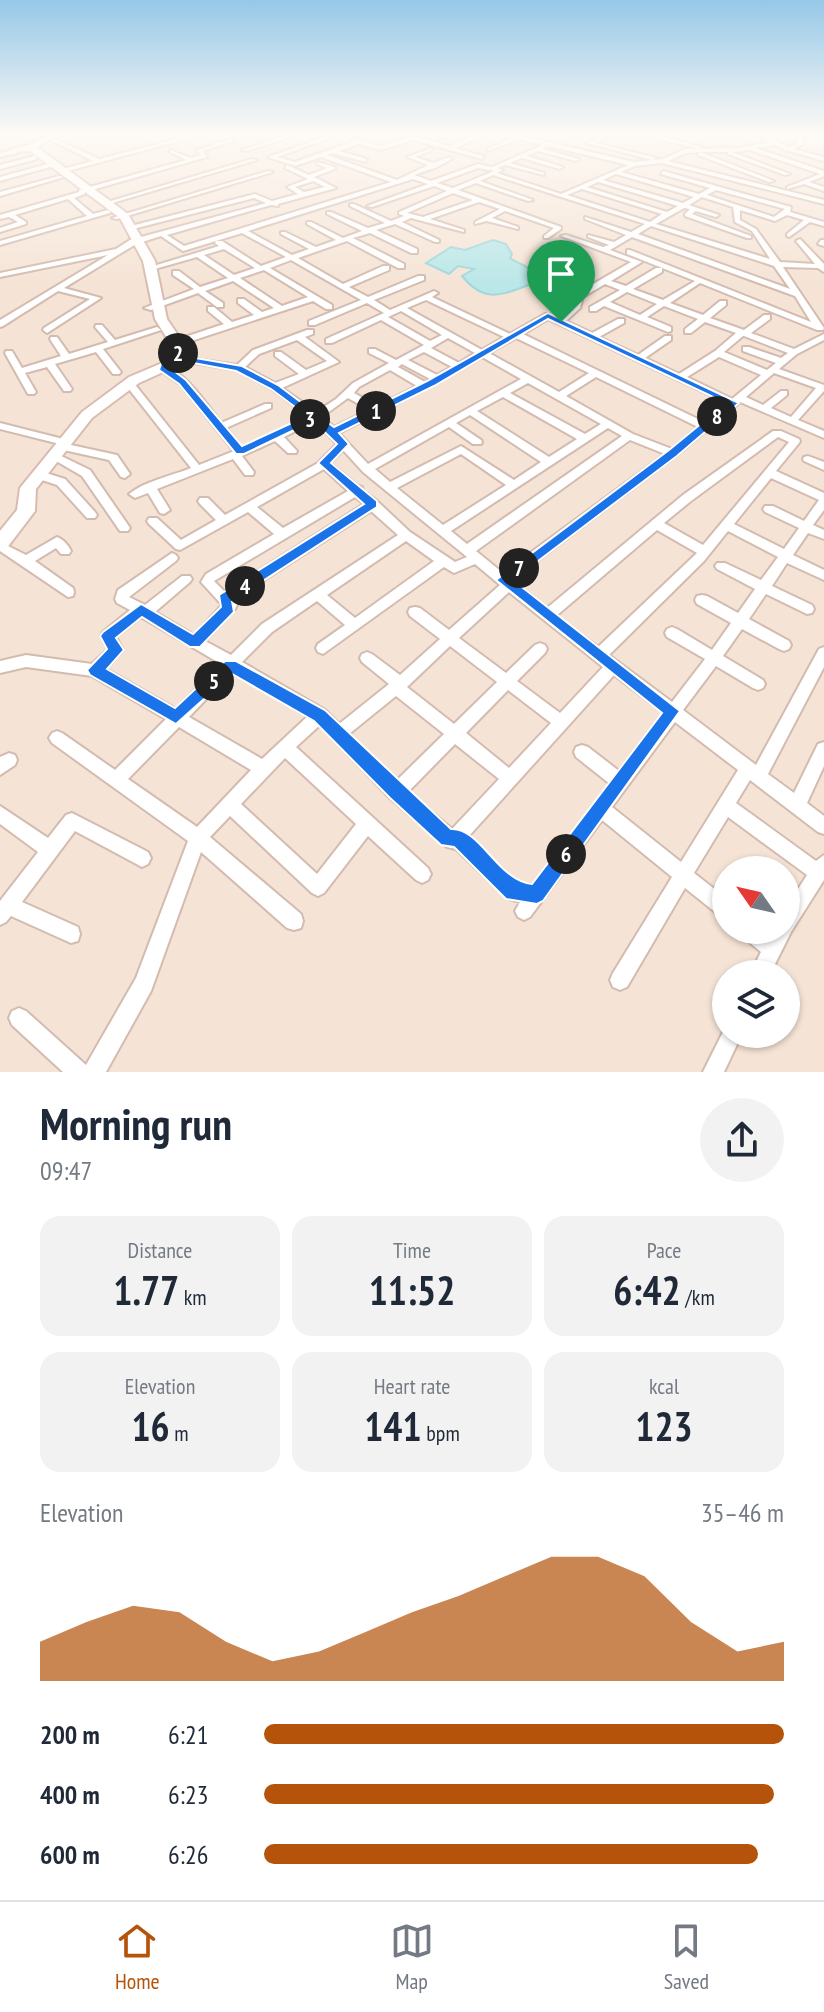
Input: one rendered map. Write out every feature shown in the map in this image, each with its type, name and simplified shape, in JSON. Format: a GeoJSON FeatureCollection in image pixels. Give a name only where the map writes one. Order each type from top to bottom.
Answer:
{"type":"FeatureCollection","features":[{"type":"Feature","properties":{"kind":"main road"},"geometry":{"type":"LineString","coordinates":[[75,184],[133,227],[146,285],[176,357]]}},
{"type":"Feature","properties":{"kind":"main road"},"geometry":{"type":"LineString","coordinates":[[114,212],[137,242],[151,268],[153,306],[148,317],[176,357]]}},
{"type":"Feature","properties":{"kind":"main road"},"geometry":{"type":"LineString","coordinates":[[0,545],[26,511],[28,488],[87,415],[130,384],[176,357]]}},
{"type":"Feature","properties":{"kind":"street"},"geometry":{"type":"LineString","coordinates":[[0,194],[24,184]]}},
{"type":"Feature","properties":{"kind":"street"},"geometry":{"type":"LineString","coordinates":[[0,217],[106,184]]}},
{"type":"Feature","properties":{"kind":"street"},"geometry":{"type":"LineString","coordinates":[[114,212],[146,192],[176,184]]}},
{"type":"Feature","properties":{"kind":"street"},"geometry":{"type":"LineString","coordinates":[[0,243],[92,217],[145,210],[231,184]]}},
{"type":"Feature","properties":{"kind":"street"},"geometry":{"type":"LineString","coordinates":[[253,184],[258,186]]}},
{"type":"Feature","properties":{"kind":"street"},"geometry":{"type":"LineString","coordinates":[[297,184],[290,187],[322,205]]}},
{"type":"Feature","properties":{"kind":"street"},"geometry":{"type":"LineString","coordinates":[[324,184],[350,196]]}},
{"type":"Feature","properties":{"kind":"street"},"geometry":{"type":"LineString","coordinates":[[145,210],[159,220],[166,235],[179,249],[390,184]]}},
{"type":"Feature","properties":{"kind":"street"},"geometry":{"type":"LineString","coordinates":[[432,184],[559,228],[546,237]]}},
{"type":"Feature","properties":{"kind":"street"},"geometry":{"type":"LineString","coordinates":[[370,206],[432,184]]}},
{"type":"Feature","properties":{"kind":"street"},"geometry":{"type":"LineString","coordinates":[[462,231],[401,213],[473,184]]}},
{"type":"Feature","properties":{"kind":"street"},"geometry":{"type":"LineString","coordinates":[[484,184],[530,200]]}},
{"type":"Feature","properties":{"kind":"street"},"geometry":{"type":"LineString","coordinates":[[497,189],[509,184]]}},
{"type":"Feature","properties":{"kind":"street"},"geometry":{"type":"LineString","coordinates":[[527,184],[780,265],[823,267]]}},
{"type":"Feature","properties":{"kind":"street"},"geometry":{"type":"LineString","coordinates":[[563,195],[589,184]]}},
{"type":"Feature","properties":{"kind":"street"},"geometry":{"type":"LineString","coordinates":[[612,184],[716,215]]}},
{"type":"Feature","properties":{"kind":"street"},"geometry":{"type":"LineString","coordinates":[[658,184],[775,219]]}},
{"type":"Feature","properties":{"kind":"street"},"geometry":{"type":"LineString","coordinates":[[704,184],[824,224]]}},
{"type":"Feature","properties":{"kind":"street"},"geometry":{"type":"LineString","coordinates":[[604,250],[720,184]]}},
{"type":"Feature","properties":{"kind":"street"},"geometry":{"type":"LineString","coordinates":[[749,184],[812,200],[822,206],[789,235]]}},
{"type":"Feature","properties":{"kind":"street"},"geometry":{"type":"LineString","coordinates":[[789,188],[798,184]]}},
{"type":"Feature","properties":{"kind":"street"},"geometry":{"type":"LineString","coordinates":[[221,187],[246,198]]}},
{"type":"Feature","properties":{"kind":"street"},"geometry":{"type":"LineString","coordinates":[[0,324],[137,242],[330,187]]}},
{"type":"Feature","properties":{"kind":"street"},"geometry":{"type":"LineString","coordinates":[[582,187],[668,214]]}},
{"type":"Feature","properties":{"kind":"street"},"geometry":{"type":"LineString","coordinates":[[372,189],[443,213]]}},
{"type":"Feature","properties":{"kind":"street"},"geometry":{"type":"LineString","coordinates":[[146,192],[184,214]]}},
{"type":"Feature","properties":{"kind":"street"},"geometry":{"type":"LineString","coordinates":[[198,194],[222,205]]}},
{"type":"Feature","properties":{"kind":"street"},"geometry":{"type":"LineString","coordinates":[[133,227],[258,196],[295,214]]}},
{"type":"Feature","properties":{"kind":"street"},"geometry":{"type":"LineString","coordinates":[[69,197],[92,217]]}},
{"type":"Feature","properties":{"kind":"street"},"geometry":{"type":"LineString","coordinates":[[185,198],[204,209],[216,221],[292,257],[391,313],[446,336],[629,436],[673,453]]}},
{"type":"Feature","properties":{"kind":"street"},"geometry":{"type":"LineString","coordinates":[[422,220],[479,200]]}},
{"type":"Feature","properties":{"kind":"street"},"geometry":{"type":"LineString","coordinates":[[728,247],[788,210],[812,200]]}},
{"type":"Feature","properties":{"kind":"street"},"geometry":{"type":"LineString","coordinates":[[352,205],[437,241]]}},
{"type":"Feature","properties":{"kind":"street"},"geometry":{"type":"LineString","coordinates":[[736,206],[737,221],[780,265],[823,334]]}},
{"type":"Feature","properties":{"kind":"street"},"geometry":{"type":"LineString","coordinates":[[696,208],[687,215],[752,234]]}},
{"type":"Feature","properties":{"kind":"street"},"geometry":{"type":"LineString","coordinates":[[26,209],[47,230]]}},
{"type":"Feature","properties":{"kind":"street"},"geometry":{"type":"LineString","coordinates":[[477,223],[505,209]]}},
{"type":"Feature","properties":{"kind":"street"},"geometry":{"type":"LineString","coordinates":[[245,212],[314,249]]}},
{"type":"Feature","properties":{"kind":"street"},"geometry":{"type":"LineString","coordinates":[[329,213],[414,251]]}},
{"type":"Feature","properties":{"kind":"street"},"geometry":{"type":"LineString","coordinates":[[0,230],[24,223],[9,214]]}},
{"type":"Feature","properties":{"kind":"street"},"geometry":{"type":"LineString","coordinates":[[153,306],[408,217]]}},
{"type":"Feature","properties":{"kind":"street"},"geometry":{"type":"LineString","coordinates":[[587,218],[799,295]]}},
{"type":"Feature","properties":{"kind":"street"},"geometry":{"type":"LineString","coordinates":[[488,219],[516,228]]}},
{"type":"Feature","properties":{"kind":"street"},"geometry":{"type":"LineString","coordinates":[[677,230],[697,219]]}},
{"type":"Feature","properties":{"kind":"street"},"geometry":{"type":"LineString","coordinates":[[309,223],[401,266]]}},
{"type":"Feature","properties":{"kind":"street"},"geometry":{"type":"LineString","coordinates":[[564,236],[729,292]]}},
{"type":"Feature","properties":{"kind":"street"},"geometry":{"type":"LineString","coordinates":[[590,236],[614,244]]}},
{"type":"Feature","properties":{"kind":"street"},"geometry":{"type":"LineString","coordinates":[[213,239],[329,307]]}},
{"type":"Feature","properties":{"kind":"street"},"geometry":{"type":"LineString","coordinates":[[800,241],[823,267]]}},
{"type":"Feature","properties":{"kind":"street"},"geometry":{"type":"LineString","coordinates":[[151,268],[225,247]]}},
{"type":"Feature","properties":{"kind":"street"},"geometry":{"type":"LineString","coordinates":[[0,275],[121,250]]}},
{"type":"Feature","properties":{"kind":"street"},"geometry":{"type":"LineString","coordinates":[[630,252],[823,334]]}},
{"type":"Feature","properties":{"kind":"street"},"geometry":{"type":"LineString","coordinates":[[197,254],[281,309]]}},
{"type":"Feature","properties":{"kind":"street"},"geometry":{"type":"LineString","coordinates":[[561,322],[576,308],[579,296],[637,262]]}},
{"type":"Feature","properties":{"kind":"street"},"geometry":{"type":"LineString","coordinates":[[344,286],[386,268]]}},
{"type":"Feature","properties":{"kind":"street"},"geometry":{"type":"LineString","coordinates":[[593,309],[659,270]]}},
{"type":"Feature","properties":{"kind":"street"},"geometry":{"type":"LineString","coordinates":[[176,273],[199,290],[230,325]]}},
{"type":"Feature","properties":{"kind":"street"},"geometry":{"type":"LineString","coordinates":[[239,368],[252,353],[298,336],[368,300],[421,278]]}},
{"type":"Feature","properties":{"kind":"street"},"geometry":{"type":"LineString","coordinates":[[604,281],[794,352]]}},
{"type":"Feature","properties":{"kind":"street"},"geometry":{"type":"LineString","coordinates":[[640,318],[696,283]]}},
{"type":"Feature","properties":{"kind":"street"},"geometry":{"type":"LineString","coordinates":[[58,289],[97,298],[50,334],[67,358]]}},
{"type":"Feature","properties":{"kind":"street"},"geometry":{"type":"LineString","coordinates":[[329,341],[430,295],[705,426]]}},
{"type":"Feature","properties":{"kind":"street"},"geometry":{"type":"LineString","coordinates":[[176,357],[230,325],[314,298]]}},
{"type":"Feature","properties":{"kind":"street"},"geometry":{"type":"LineString","coordinates":[[241,301],[260,315]]}},
{"type":"Feature","properties":{"kind":"street"},"geometry":{"type":"LineString","coordinates":[[604,303],[668,334],[637,359]]}},
{"type":"Feature","properties":{"kind":"street"},"geometry":{"type":"LineString","coordinates":[[688,331],[723,303]]}},
{"type":"Feature","properties":{"kind":"street"},"geometry":{"type":"LineString","coordinates":[[391,313],[428,346],[458,366]]}},
{"type":"Feature","properties":{"kind":"street"},"geometry":{"type":"LineString","coordinates":[[332,432],[425,386],[548,316],[679,378],[824,435]]}},
{"type":"Feature","properties":{"kind":"street"},"geometry":{"type":"LineString","coordinates":[[679,378],[767,317]]}},
{"type":"Feature","properties":{"kind":"street"},"geometry":{"type":"LineString","coordinates":[[592,337],[621,321]]}},
{"type":"Feature","properties":{"kind":"street"},"geometry":{"type":"LineString","coordinates":[[99,327],[113,343]]}},
{"type":"Feature","properties":{"kind":"street"},"geometry":{"type":"LineString","coordinates":[[20,372],[157,330]]}},
{"type":"Feature","properties":{"kind":"street"},"geometry":{"type":"LineString","coordinates":[[339,733],[398,686],[506,582],[673,453],[794,352],[823,334]]}},
{"type":"Feature","properties":{"kind":"street"},"geometry":{"type":"LineString","coordinates":[[275,387],[334,362],[298,336]]}},
{"type":"Feature","properties":{"kind":"street"},"geometry":{"type":"LineString","coordinates":[[135,494],[238,453],[315,417],[349,394],[356,385],[446,336]]}},
{"type":"Feature","properties":{"kind":"street"},"geometry":{"type":"LineString","coordinates":[[810,343],[824,348]]}},
{"type":"Feature","properties":{"kind":"street"},"geometry":{"type":"LineString","coordinates":[[98,348],[116,372]]}},
{"type":"Feature","properties":{"kind":"street"},"geometry":{"type":"LineString","coordinates":[[746,349],[774,369]]}},
{"type":"Feature","properties":{"kind":"street"},"geometry":{"type":"LineString","coordinates":[[372,351],[437,379]]}},
{"type":"Feature","properties":{"kind":"street"},"geometry":{"type":"LineString","coordinates":[[9,353],[31,392]]}},
{"type":"Feature","properties":{"kind":"street"},"geometry":{"type":"LineString","coordinates":[[718,353],[774,369],[823,388],[792,421]]}},
{"type":"Feature","properties":{"kind":"street"},"geometry":{"type":"LineString","coordinates":[[278,354],[305,374]]}},
{"type":"Feature","properties":{"kind":"street"},"geometry":{"type":"LineString","coordinates":[[176,357],[239,368],[275,387],[332,432],[367,469],[547,616],[824,826]]}},
{"type":"Feature","properties":{"kind":"street"},"geometry":{"type":"LineString","coordinates":[[176,357],[183,382],[220,427],[249,472]]}},
{"type":"Feature","properties":{"kind":"street"},"geometry":{"type":"LineString","coordinates":[[49,363],[67,389]]}},
{"type":"Feature","properties":{"kind":"street"},"geometry":{"type":"LineString","coordinates":[[397,364],[425,386]]}},
{"type":"Feature","properties":{"kind":"street"},"geometry":{"type":"LineString","coordinates":[[558,397],[596,373]]}},
{"type":"Feature","properties":{"kind":"street"},"geometry":{"type":"LineString","coordinates":[[367,469],[473,413],[526,380]]}},
{"type":"Feature","properties":{"kind":"street"},"geometry":{"type":"LineString","coordinates":[[130,384],[197,469]]}},
{"type":"Feature","properties":{"kind":"street"},"geometry":{"type":"LineString","coordinates":[[504,393],[585,439]]}},
{"type":"Feature","properties":{"kind":"street"},"geometry":{"type":"LineString","coordinates":[[764,409],[784,393]]}},
{"type":"Feature","properties":{"kind":"street"},"geometry":{"type":"LineString","coordinates":[[349,394],[377,410]]}},
{"type":"Feature","properties":{"kind":"street"},"geometry":{"type":"LineString","coordinates":[[220,427],[268,406]]}},
{"type":"Feature","properties":{"kind":"street"},"geometry":{"type":"LineString","coordinates":[[473,413],[549,462]]}},
{"type":"Feature","properties":{"kind":"street"},"geometry":{"type":"LineString","coordinates":[[451,424],[477,442]]}},
{"type":"Feature","properties":{"kind":"street"},"geometry":{"type":"LineString","coordinates":[[444,530],[608,424]]}},
{"type":"Feature","properties":{"kind":"street"},"geometry":{"type":"LineString","coordinates":[[0,426],[62,449],[113,457],[125,474]]}},
{"type":"Feature","properties":{"kind":"street"},"geometry":{"type":"LineString","coordinates":[[547,616],[656,524],[779,433],[796,442],[705,552],[598,656]]}},
{"type":"Feature","properties":{"kind":"street"},"geometry":{"type":"LineString","coordinates":[[275,435],[292,451]]}},
{"type":"Feature","properties":{"kind":"street"},"geometry":{"type":"LineString","coordinates":[[324,463],[406,535],[457,569],[629,436]]}},
{"type":"Feature","properties":{"kind":"street"},"geometry":{"type":"LineString","coordinates":[[153,521],[178,547],[324,463],[343,444]]}},
{"type":"Feature","properties":{"kind":"street"},"geometry":{"type":"LineString","coordinates":[[62,449],[86,473],[124,528]]}},
{"type":"Feature","properties":{"kind":"street"},"geometry":{"type":"LineString","coordinates":[[389,487],[461,449],[514,485]]}},
{"type":"Feature","properties":{"kind":"street"},"geometry":{"type":"LineString","coordinates":[[808,459],[824,466]]}},
{"type":"Feature","properties":{"kind":"street"},"geometry":{"type":"LineString","coordinates":[[524,911],[714,658],[824,499],[770,473]]}},
{"type":"Feature","properties":{"kind":"street"},"geometry":{"type":"LineString","coordinates":[[40,475],[61,482],[91,515]]}},
{"type":"Feature","properties":{"kind":"street"},"geometry":{"type":"LineString","coordinates":[[150,487],[164,510]]}},
{"type":"Feature","properties":{"kind":"street"},"geometry":{"type":"LineString","coordinates":[[195,643],[229,608],[207,580],[358,490]]}},
{"type":"Feature","properties":{"kind":"street"},"geometry":{"type":"LineString","coordinates":[[204,501],[224,521]]}},
{"type":"Feature","properties":{"kind":"street"},"geometry":{"type":"LineString","coordinates":[[224,599],[373,504]]}},
{"type":"Feature","properties":{"kind":"street"},"geometry":{"type":"LineString","coordinates":[[249,507],[282,534]]}},
{"type":"Feature","properties":{"kind":"street"},"geometry":{"type":"LineString","coordinates":[[769,509],[824,535]]}},
{"type":"Feature","properties":{"kind":"street"},"geometry":{"type":"LineString","coordinates":[[308,519],[328,534]]}},
{"type":"Feature","properties":{"kind":"street"},"geometry":{"type":"LineString","coordinates":[[656,524],[705,552]]}},
{"type":"Feature","properties":{"kind":"street"},"geometry":{"type":"LineString","coordinates":[[728,526],[824,575]]}},
{"type":"Feature","properties":{"kind":"street"},"geometry":{"type":"LineString","coordinates":[[116,780],[267,628],[406,535]]}},
{"type":"Feature","properties":{"kind":"street"},"geometry":{"type":"LineString","coordinates":[[25,561],[57,541],[65,551]]}},
{"type":"Feature","properties":{"kind":"street"},"geometry":{"type":"LineString","coordinates":[[0,545],[22,556],[68,592]]}},
{"type":"Feature","properties":{"kind":"street"},"geometry":{"type":"LineString","coordinates":[[172,558],[121,597],[230,665],[320,715],[396,792],[448,839],[457,838],[614,665]]}},
{"type":"Feature","properties":{"kind":"street"},"geometry":{"type":"LineString","coordinates":[[323,648],[443,561]]}},
{"type":"Feature","properties":{"kind":"street"},"geometry":{"type":"LineString","coordinates":[[721,566],[807,609]]}},
{"type":"Feature","properties":{"kind":"street"},"geometry":{"type":"LineString","coordinates":[[95,670],[116,650],[108,636],[186,579]]}},
{"type":"Feature","properties":{"kind":"street"},"geometry":{"type":"LineString","coordinates":[[317,594],[354,625]]}},
{"type":"Feature","properties":{"kind":"street"},"geometry":{"type":"LineString","coordinates":[[702,600],[784,645]]}},
{"type":"Feature","properties":{"kind":"street"},"geometry":{"type":"LineString","coordinates":[[415,612],[562,723]]}},
{"type":"Feature","properties":{"kind":"street"},"geometry":{"type":"LineString","coordinates":[[672,633],[758,684]]}},
{"type":"Feature","properties":{"kind":"street"},"geometry":{"type":"LineString","coordinates":[[396,792],[540,649]]}},
{"type":"Feature","properties":{"kind":"street"},"geometry":{"type":"LineString","coordinates":[[620,980],[726,806],[753,772],[824,653]]}},
{"type":"Feature","properties":{"kind":"street"},"geometry":{"type":"LineString","coordinates":[[367,658],[511,779]]}},
{"type":"Feature","properties":{"kind":"street"},"geometry":{"type":"LineString","coordinates":[[0,667],[26,661],[95,670],[263,768]]}},
{"type":"Feature","properties":{"kind":"street"},"geometry":{"type":"LineString","coordinates":[[94,1072],[144,984],[198,838],[263,768],[320,715]]}},
{"type":"Feature","properties":{"kind":"street"},"geometry":{"type":"LineString","coordinates":[[57,738],[198,838],[294,921]]}},
{"type":"Feature","properties":{"kind":"street"},"geometry":{"type":"LineString","coordinates":[[285,747],[422,874]]}},
{"type":"Feature","properties":{"kind":"street"},"geometry":{"type":"LineString","coordinates":[[797,806],[824,749]]}},
{"type":"Feature","properties":{"kind":"street"},"geometry":{"type":"LineString","coordinates":[[582,752],[620,782]]}},
{"type":"Feature","properties":{"kind":"street"},"geometry":{"type":"LineString","coordinates":[[229,804],[318,887],[367,824]]}},
{"type":"Feature","properties":{"kind":"street"},"geometry":{"type":"LineString","coordinates":[[726,806],[821,868],[800,902]]}},
{"type":"Feature","properties":{"kind":"street"},"geometry":{"type":"LineString","coordinates":[[600,808],[712,898]]}},
{"type":"Feature","properties":{"kind":"street"},"geometry":{"type":"LineString","coordinates":[[0,814],[49,849]]}},
{"type":"Feature","properties":{"kind":"street"},"geometry":{"type":"LineString","coordinates":[[71,934],[4,910],[72,821],[142,858]]}},
{"type":"Feature","properties":{"kind":"street"},"geometry":{"type":"LineString","coordinates":[[457,838],[513,892],[537,894]]}},
{"type":"Feature","properties":{"kind":"street"},"geometry":{"type":"LineString","coordinates":[[767,944],[772,948]]}},
{"type":"Feature","properties":{"kind":"street"},"geometry":{"type":"LineString","coordinates":[[766,960],[774,944]]}},
{"type":"Feature","properties":{"kind":"street"},"geometry":{"type":"LineString","coordinates":[[19,1018],[79,1072]]}},
{"type":"Feature","properties":{"kind":"street"},"geometry":{"type":"LineString","coordinates":[[713,1072],[725,1048]]}},
{"type":"Feature","properties":{"kind":"shaded area"},"geometry":{"type":"Polygon","coordinates":[[[0,184],[824,184],[824,1072],[0,1072],[0,184]]]}},
{"type":"Feature","properties":{"kind":"water"},"geometry":{"type":"Polygon","coordinates":[[[493,240],[506,244],[512,254],[510,258],[531,269],[538,282],[489,294],[471,286],[462,276],[474,269],[458,266],[449,274],[426,263],[451,247],[465,250],[493,240]]]}},
{"type":"Feature","properties":{"kind":"route"},"geometry":{"type":"LineString","coordinates":[[561,322],[548,316],[430,383],[332,432],[325,424],[275,387],[239,368],[192,360],[190,354],[168,357],[165,361],[167,365],[163,368],[183,382],[240,452],[315,417],[325,424],[332,432],[343,444],[324,463],[373,504],[224,599],[229,603],[229,608],[195,643],[141,609],[108,636],[107,640],[116,650],[115,653],[95,670],[176,717],[230,665],[320,715],[396,792],[448,839],[453,841],[457,838],[513,892],[537,894],[672,711],[503,580],[673,453],[734,403],[561,322]]}}]}
